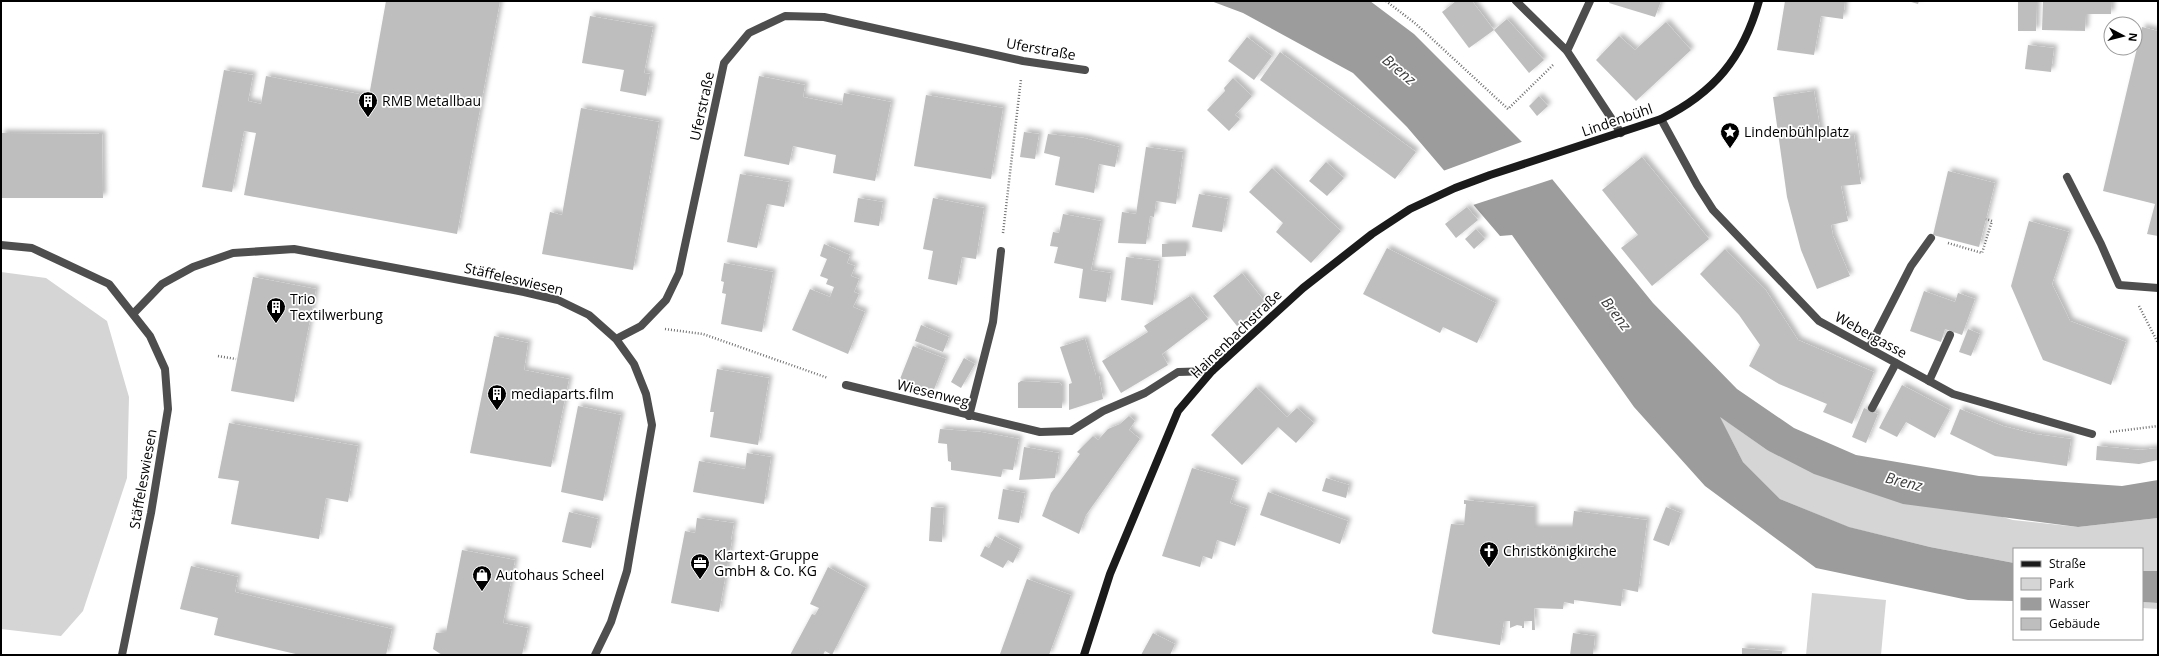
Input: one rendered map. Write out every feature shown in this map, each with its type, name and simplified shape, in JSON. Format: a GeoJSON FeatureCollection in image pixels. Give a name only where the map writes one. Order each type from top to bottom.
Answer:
{"type":"FeatureCollection","features":[{"type":"Feature","properties":{"kind":"street"},"geometry":{"type":"LineString","coordinates":[[1516,1],[1568,51],[1621,133]]}},
{"type":"Feature","properties":{"kind":"street"},"geometry":{"type":"LineString","coordinates":[[1568,51],[1590,1]]}},
{"type":"Feature","properties":{"kind":"street","name":"Lindenbühl"},"geometry":{"type":"LineString","coordinates":[[1431,198],[1490,175],[1621,133],[1661,118],[1682,108],[1700,97],[1716,82],[1729,66],[1753,23],[1759,1]]}},
{"type":"Feature","properties":{"kind":"street","name":"Uferstraße"},"geometry":{"type":"LineString","coordinates":[[616,339],[641,326],[666,300],[680,272],[724,63],[749,33],[785,16],[824,17],[1023,60],[1085,70]]}},
{"type":"Feature","properties":{"kind":"street","name":"Webergasse"},"geometry":{"type":"LineString","coordinates":[[1661,118],[1697,185],[1713,210],[1819,321],[1953,394],[2092,434]]}},
{"type":"Feature","properties":{"kind":"street"},"geometry":{"type":"LineString","coordinates":[[2067,177],[2101,244],[2118,285],[2158,288]]}},
{"type":"Feature","properties":{"kind":"street","name":"Hainenbachstraße"},"geometry":{"type":"LineString","coordinates":[[1084,655],[1110,574],[1178,411],[1212,371],[1303,288],[1372,234],[1410,209],[1431,198]]}},
{"type":"Feature","properties":{"kind":"street"},"geometry":{"type":"LineString","coordinates":[[1869,348],[1911,266],[1931,238]]}},
{"type":"Feature","properties":{"kind":"street","name":"Stäffeleswiesen"},"geometry":{"type":"LineString","coordinates":[[1,245],[32,248],[109,284],[150,336],[165,369],[168,409],[151,513],[122,655]]}},
{"type":"Feature","properties":{"kind":"street","name":"Stäffeleswiesen"},"geometry":{"type":"LineString","coordinates":[[133,314],[162,284],[193,267],[233,253],[294,249],[507,288],[558,300],[589,316],[616,339],[634,364],[646,394],[652,425],[627,572],[611,622],[595,655]]}},
{"type":"Feature","properties":{"kind":"street"},"geometry":{"type":"LineString","coordinates":[[969,416],[993,322],[1001,251]]}},
{"type":"Feature","properties":{"kind":"street"},"geometry":{"type":"LineString","coordinates":[[1929,381],[1950,335]]}},
{"type":"Feature","properties":{"kind":"street"},"geometry":{"type":"LineString","coordinates":[[1872,408],[1896,363]]}},
{"type":"Feature","properties":{"kind":"street","name":"Wiesenweg"},"geometry":{"type":"LineString","coordinates":[[846,385],[1040,432],[1071,431],[1103,411],[1145,393],[1178,372],[1212,371]]}},
{"type":"Feature","properties":{"kind":"path"},"geometry":{"type":"LineString","coordinates":[[1386,1],[1416,24],[1508,109],[1568,51]]}},
{"type":"Feature","properties":{"kind":"path"},"geometry":{"type":"LineString","coordinates":[[1001,251],[1023,60]]}},
{"type":"Feature","properties":{"kind":"path"},"geometry":{"type":"LineString","coordinates":[[1931,238],[1982,253],[1992,221],[1986,219]]}},
{"type":"Feature","properties":{"kind":"path"},"geometry":{"type":"LineString","coordinates":[[2128,286],[2158,343]]}},
{"type":"Feature","properties":{"kind":"path"},"geometry":{"type":"LineString","coordinates":[[641,326],[703,334],[846,385]]}},
{"type":"Feature","properties":{"kind":"path"},"geometry":{"type":"LineString","coordinates":[[218,356],[236,360]]}},
{"type":"Feature","properties":{"kind":"path"},"geometry":{"type":"LineString","coordinates":[[2092,434],[2158,426]]}},
{"type":"Feature","properties":{"kind":"green space"},"geometry":{"type":"Polygon","coordinates":[[[1,272],[46,278],[107,321],[129,397],[127,478],[83,611],[61,636],[1,629],[1,272]]]}},
{"type":"Feature","properties":{"kind":"green space"},"geometry":{"type":"Polygon","coordinates":[[[1719,416],[1767,450],[2013,520],[2078,527],[2158,518],[2158,571],[2143,571],[2143,548],[2013,548],[2013,563],[1930,547],[1848,527],[1780,499],[1743,462],[1719,416]]]}},
{"type":"Feature","properties":{"kind":"green space"},"geometry":{"type":"Polygon","coordinates":[[[1812,593],[1886,600],[1881,655],[1806,655],[1812,593]]]}},
{"type":"Feature","properties":{"kind":"green space"},"geometry":{"type":"Polygon","coordinates":[[[2143,602],[2158,603],[2158,609],[2143,608],[2143,602]]]}},
{"type":"Feature","properties":{"kind":"water","name":"Brenz"},"geometry":{"type":"Polygon","coordinates":[[[1211,1],[1370,1],[1414,34],[1522,142],[1653,303],[1737,389],[1794,428],[1856,455],[1979,476],[2122,486],[2158,480],[2158,518],[2078,527],[1903,504],[1814,474],[1767,450],[1720,417],[1743,462],[1780,499],[1849,527],[1930,547],[2013,563],[2013,601],[1968,600],[1816,568],[1705,486],[1634,407],[1512,235],[1500,236],[1407,127],[1353,73],[1243,13],[1211,1]]]}},
{"type":"Feature","properties":{"kind":"water"},"geometry":{"type":"Polygon","coordinates":[[[2143,571],[2158,571],[2158,603],[2143,602],[2143,571]]]}},
{"type":"Feature","properties":{"kind":"pier"},"geometry":{"type":"Polygon","coordinates":[[[1524,141],[1553,179],[1473,205],[1443,171],[1524,141]]]}},
{"type":"Feature","properties":{"kind":"building","name":"RMB Metallbau"},"geometry":{"type":"Polygon","coordinates":[[[386,1],[500,1],[457,234],[244,195],[256,133],[244,131],[232,192],[202,187],[224,70],[253,75],[248,101],[261,104],[266,76],[369,96],[386,1]]]}},
{"type":"Feature","properties":{"kind":"building"},"geometry":{"type":"Polygon","coordinates":[[[1456,1],[1472,1],[1494,30],[1469,48],[1442,12],[1456,1]]]}},
{"type":"Feature","properties":{"kind":"building"},"geometry":{"type":"Polygon","coordinates":[[[1610,1],[1661,1],[1655,17],[1609,3],[1610,1]]]}},
{"type":"Feature","properties":{"kind":"building"},"geometry":{"type":"Polygon","coordinates":[[[1785,1],[1845,1],[1843,19],[1821,16],[1814,55],[1777,50],[1785,1]]]}},
{"type":"Feature","properties":{"kind":"building"},"geometry":{"type":"Polygon","coordinates":[[[1908,1],[1919,1],[1918,4],[1908,1]]]}},
{"type":"Feature","properties":{"kind":"building"},"geometry":{"type":"Polygon","coordinates":[[[2018,1],[2037,2],[2036,31],[2018,31],[2018,1]]]}},
{"type":"Feature","properties":{"kind":"building"},"geometry":{"type":"Polygon","coordinates":[[[2043,1],[2112,1],[2111,14],[2086,14],[2085,31],[2042,30],[2043,1]]]}},
{"type":"Feature","properties":{"kind":"building"},"geometry":{"type":"Polygon","coordinates":[[[590,16],[653,27],[644,73],[650,74],[646,96],[620,91],[624,70],[582,63],[590,16]]]}},
{"type":"Feature","properties":{"kind":"building"},"geometry":{"type":"Polygon","coordinates":[[[1507,19],[1544,60],[1529,73],[1494,30],[1507,19]]]}},
{"type":"Feature","properties":{"kind":"building"},"geometry":{"type":"Polygon","coordinates":[[[1666,22],[1691,50],[1636,101],[1596,60],[1619,36],[1635,50],[1666,22]]]}},
{"type":"Feature","properties":{"kind":"building"},"geometry":{"type":"Polygon","coordinates":[[[2143,27],[2158,31],[2158,236],[2147,234],[2155,204],[2103,191],[2135,56],[2143,56],[2143,27]]]}},
{"type":"Feature","properties":{"kind":"building"},"geometry":{"type":"Polygon","coordinates":[[[1247,37],[1272,56],[1254,80],[1228,61],[1247,37]]]}},
{"type":"Feature","properties":{"kind":"building"},"geometry":{"type":"Polygon","coordinates":[[[2028,45],[2054,48],[2051,72],[2025,69],[2028,45]]]}},
{"type":"Feature","properties":{"kind":"building"},"geometry":{"type":"Polygon","coordinates":[[[1280,52],[1416,152],[1395,179],[1260,80],[1280,52]]]}},
{"type":"Feature","properties":{"kind":"building"},"geometry":{"type":"Polygon","coordinates":[[[759,76],[805,85],[803,97],[842,105],[844,93],[891,102],[875,181],[833,173],[836,155],[793,146],[789,165],[744,156],[759,76]]]}},
{"type":"Feature","properties":{"kind":"building"},"geometry":{"type":"Polygon","coordinates":[[[1233,78],[1252,96],[1235,115],[1240,119],[1229,131],[1207,110],[1225,91],[1224,88],[1233,78]]]}},
{"type":"Feature","properties":{"kind":"building"},"geometry":{"type":"Polygon","coordinates":[[[1814,91],[1822,140],[1854,135],[1861,184],[1841,186],[1848,221],[1831,225],[1833,236],[1850,276],[1817,289],[1801,250],[1787,197],[1773,97],[1814,91]]]}},
{"type":"Feature","properties":{"kind":"building"},"geometry":{"type":"Polygon","coordinates":[[[926,95],[1003,108],[991,179],[914,166],[926,95]]]}},
{"type":"Feature","properties":{"kind":"building"},"geometry":{"type":"Polygon","coordinates":[[[1539,96],[1548,106],[1537,116],[1529,106],[1539,96]]]}},
{"type":"Feature","properties":{"kind":"building"},"geometry":{"type":"Polygon","coordinates":[[[581,108],[659,122],[633,270],[542,254],[550,212],[562,215],[581,108]]]}},
{"type":"Feature","properties":{"kind":"building"},"geometry":{"type":"Polygon","coordinates":[[[1024,132],[1039,134],[1035,159],[1020,157],[1024,132]]]}},
{"type":"Feature","properties":{"kind":"building"},"geometry":{"type":"Polygon","coordinates":[[[1,133],[102,134],[103,198],[1,198],[1,133]]]}},
{"type":"Feature","properties":{"kind":"building"},"geometry":{"type":"Polygon","coordinates":[[[1048,134],[1084,138],[1119,147],[1115,167],[1099,164],[1094,193],[1055,185],[1060,157],[1044,153],[1048,134]]]}},
{"type":"Feature","properties":{"kind":"building"},"geometry":{"type":"Polygon","coordinates":[[[1146,147],[1183,152],[1176,204],[1156,201],[1154,217],[1150,216],[1146,244],[1118,243],[1122,212],[1136,214],[1146,147]]]}},
{"type":"Feature","properties":{"kind":"building"},"geometry":{"type":"Polygon","coordinates":[[[1642,157],[1709,239],[1652,286],[1621,248],[1638,235],[1602,190],[1642,157]]]}},
{"type":"Feature","properties":{"kind":"building"},"geometry":{"type":"Polygon","coordinates":[[[1326,162],[1344,178],[1327,196],[1309,181],[1326,162]]]}},
{"type":"Feature","properties":{"kind":"building"},"geometry":{"type":"Polygon","coordinates":[[[1272,168],[1341,231],[1311,263],[1276,232],[1283,223],[1249,192],[1272,168]]]}},
{"type":"Feature","properties":{"kind":"building"},"geometry":{"type":"Polygon","coordinates":[[[1948,171],[1995,183],[1979,247],[1933,235],[1948,171]]]}},
{"type":"Feature","properties":{"kind":"building"},"geometry":{"type":"Polygon","coordinates":[[[740,174],[789,182],[784,207],[767,204],[757,248],[727,242],[740,174]]]}},
{"type":"Feature","properties":{"kind":"building"},"geometry":{"type":"Polygon","coordinates":[[[1199,194],[1228,199],[1222,232],[1192,227],[1199,194]]]}},
{"type":"Feature","properties":{"kind":"building"},"geometry":{"type":"Polygon","coordinates":[[[858,198],[883,202],[879,226],[854,222],[858,198]]]}},
{"type":"Feature","properties":{"kind":"building"},"geometry":{"type":"Polygon","coordinates":[[[933,198],[984,208],[976,259],[962,257],[957,285],[928,279],[933,251],[923,249],[933,198]]]}},
{"type":"Feature","properties":{"kind":"building"},"geometry":{"type":"Polygon","coordinates":[[[1467,207],[1478,220],[1456,238],[1445,224],[1467,207]]]}},
{"type":"Feature","properties":{"kind":"building"},"geometry":{"type":"Polygon","coordinates":[[[1063,214],[1101,221],[1091,270],[1111,273],[1106,302],[1079,298],[1083,269],[1054,263],[1058,247],[1050,246],[1053,232],[1059,233],[1063,214]]]}},
{"type":"Feature","properties":{"kind":"building"},"geometry":{"type":"Polygon","coordinates":[[[2029,221],[2069,232],[2052,284],[2070,321],[2126,342],[2111,385],[2043,360],[2011,286],[2029,221]]]}},
{"type":"Feature","properties":{"kind":"building"},"geometry":{"type":"Polygon","coordinates":[[[1476,229],[1485,239],[1474,249],[1465,239],[1476,229]]]}},
{"type":"Feature","properties":{"kind":"building"},"geometry":{"type":"Polygon","coordinates":[[[824,244],[850,255],[847,263],[855,266],[851,276],[859,279],[854,292],[859,294],[853,307],[865,312],[848,354],[792,330],[810,289],[830,297],[834,287],[826,284],[828,279],[820,276],[827,259],[820,256],[824,244]]]}},
{"type":"Feature","properties":{"kind":"building"},"geometry":{"type":"Polygon","coordinates":[[[1162,244],[1186,244],[1186,256],[1162,257],[1162,244]]]}},
{"type":"Feature","properties":{"kind":"building"},"geometry":{"type":"Polygon","coordinates":[[[1387,248],[1496,303],[1477,343],[1443,327],[1440,333],[1363,294],[1387,248]]]}},
{"type":"Feature","properties":{"kind":"building"},"geometry":{"type":"Polygon","coordinates":[[[1725,249],[1765,289],[1798,340],[1874,372],[1852,424],[1823,412],[1827,404],[1779,384],[1749,366],[1760,345],[1739,315],[1700,274],[1725,249]]]}},
{"type":"Feature","properties":{"kind":"building"},"geometry":{"type":"Polygon","coordinates":[[[1126,257],[1159,261],[1153,305],[1121,300],[1126,257]]]}},
{"type":"Feature","properties":{"kind":"building"},"geometry":{"type":"Polygon","coordinates":[[[724,263],[773,272],[762,332],[721,324],[726,294],[722,293],[724,282],[721,281],[724,263]]]}},
{"type":"Feature","properties":{"kind":"building"},"geometry":{"type":"Polygon","coordinates":[[[1242,273],[1266,303],[1237,326],[1213,296],[1242,273]]]}},
{"type":"Feature","properties":{"kind":"building","name":"Trio Textilwerbung"},"geometry":{"type":"Polygon","coordinates":[[[253,277],[316,289],[294,402],[231,391],[253,277]]]}},
{"type":"Feature","properties":{"kind":"building"},"geometry":{"type":"Polygon","coordinates":[[[1924,291],[1955,302],[1958,293],[1975,299],[1962,335],[1945,329],[1941,342],[1910,331],[1924,291]]]}},
{"type":"Feature","properties":{"kind":"building"},"geometry":{"type":"Polygon","coordinates":[[[1190,296],[1208,319],[1162,354],[1168,365],[1121,393],[1102,361],[1148,332],[1144,326],[1190,296]]]}},
{"type":"Feature","properties":{"kind":"building"},"geometry":{"type":"Polygon","coordinates":[[[921,325],[949,337],[943,352],[915,341],[921,325]]]}},
{"type":"Feature","properties":{"kind":"building"},"geometry":{"type":"Polygon","coordinates":[[[1968,329],[1980,334],[1971,356],[1959,352],[1968,329]]]}},
{"type":"Feature","properties":{"kind":"building"},"geometry":{"type":"Polygon","coordinates":[[[494,336],[528,343],[524,370],[569,379],[551,467],[470,453],[494,336]]]}},
{"type":"Feature","properties":{"kind":"building"},"geometry":{"type":"Polygon","coordinates":[[[1085,339],[1096,376],[1099,376],[1103,399],[1069,410],[1069,384],[1072,383],[1060,347],[1085,339]]]}},
{"type":"Feature","properties":{"kind":"building"},"geometry":{"type":"Polygon","coordinates":[[[913,346],[946,359],[933,392],[900,379],[913,346]]]}},
{"type":"Feature","properties":{"kind":"building"},"geometry":{"type":"Polygon","coordinates":[[[964,358],[975,364],[961,388],[951,382],[964,358]]]}},
{"type":"Feature","properties":{"kind":"building"},"geometry":{"type":"Polygon","coordinates":[[[717,369],[769,378],[758,445],[710,437],[714,412],[710,412],[717,369]]]}},
{"type":"Feature","properties":{"kind":"building"},"geometry":{"type":"Polygon","coordinates":[[[1021,381],[1060,383],[1062,386],[1062,408],[1018,408],[1018,383],[1021,381]]]}},
{"type":"Feature","properties":{"kind":"building"},"geometry":{"type":"Polygon","coordinates":[[[1902,385],[1950,410],[1935,438],[1906,422],[1897,437],[1879,428],[1902,385]]]}},
{"type":"Feature","properties":{"kind":"building"},"geometry":{"type":"Polygon","coordinates":[[[1256,387],[1287,417],[1297,408],[1314,423],[1296,443],[1278,427],[1242,465],[1211,435],[1256,387]]]}},
{"type":"Feature","properties":{"kind":"building"},"geometry":{"type":"Polygon","coordinates":[[[578,406],[621,415],[603,501],[561,492],[578,406]]]}},
{"type":"Feature","properties":{"kind":"building"},"geometry":{"type":"Polygon","coordinates":[[[1864,408],[1878,414],[1866,443],[1852,437],[1864,408]]]}},
{"type":"Feature","properties":{"kind":"building"},"geometry":{"type":"Polygon","coordinates":[[[1960,409],[2003,426],[2035,434],[2071,439],[2067,466],[1995,456],[1950,434],[1960,409]]]}},
{"type":"Feature","properties":{"kind":"building"},"geometry":{"type":"Polygon","coordinates":[[[1129,416],[1135,421],[1129,430],[1140,439],[1086,515],[1079,534],[1042,516],[1051,493],[1080,454],[1077,452],[1093,436],[1098,440],[1108,429],[1120,424],[1129,416]]]}},
{"type":"Feature","properties":{"kind":"building"},"geometry":{"type":"Polygon","coordinates":[[[229,423],[358,446],[348,502],[326,498],[319,539],[231,524],[239,481],[218,478],[229,423]]]}},
{"type":"Feature","properties":{"kind":"building"},"geometry":{"type":"Polygon","coordinates":[[[940,429],[981,432],[1019,439],[1013,470],[1003,469],[1001,477],[951,470],[951,462],[948,461],[947,444],[938,443],[940,429]]]}},
{"type":"Feature","properties":{"kind":"building"},"geometry":{"type":"Polygon","coordinates":[[[2097,446],[2140,450],[2158,448],[2158,460],[2139,464],[2096,460],[2097,446]]]}},
{"type":"Feature","properties":{"kind":"building"},"geometry":{"type":"Polygon","coordinates":[[[1024,447],[1059,453],[1055,478],[1019,480],[1024,447]]]}},
{"type":"Feature","properties":{"kind":"building"},"geometry":{"type":"Polygon","coordinates":[[[747,453],[771,457],[764,504],[693,492],[699,461],[745,469],[747,453]]]}},
{"type":"Feature","properties":{"kind":"building"},"geometry":{"type":"Polygon","coordinates":[[[1192,468],[1237,481],[1230,503],[1247,509],[1235,546],[1217,540],[1212,559],[1203,556],[1200,567],[1162,556],[1192,468]]]}},
{"type":"Feature","properties":{"kind":"building"},"geometry":{"type":"Polygon","coordinates":[[[1326,478],[1349,485],[1346,498],[1322,491],[1326,478]]]}},
{"type":"Feature","properties":{"kind":"building"},"geometry":{"type":"Polygon","coordinates":[[[1003,489],[1025,493],[1019,523],[998,519],[1003,489]]]}},
{"type":"Feature","properties":{"kind":"building"},"geometry":{"type":"Polygon","coordinates":[[[1268,492],[1348,521],[1340,544],[1260,515],[1268,492]]]}},
{"type":"Feature","properties":{"kind":"building"},"geometry":{"type":"Polygon","coordinates":[[[1464,500],[1534,507],[1534,528],[1572,528],[1574,511],[1647,520],[1638,592],[1623,589],[1621,606],[1574,600],[1574,604],[1564,602],[1563,609],[1534,608],[1535,630],[1532,630],[1532,621],[1524,621],[1524,628],[1517,625],[1510,628],[1510,621],[1504,621],[1500,645],[1434,634],[1432,632],[1451,524],[1464,525],[1466,504],[1464,504],[1464,500]]]}},
{"type":"Feature","properties":{"kind":"building"},"geometry":{"type":"Polygon","coordinates":[[[931,507],[944,508],[942,542],[929,541],[931,507]]]}},
{"type":"Feature","properties":{"kind":"building"},"geometry":{"type":"Polygon","coordinates":[[[1666,507],[1681,513],[1669,546],[1653,540],[1666,507]]]}},
{"type":"Feature","properties":{"kind":"building"},"geometry":{"type":"Polygon","coordinates":[[[569,512],[598,519],[591,548],[562,542],[569,512]]]}},
{"type":"Feature","properties":{"kind":"building","name":"Klartext-Gruppe GmbH & Co. KG"},"geometry":{"type":"Polygon","coordinates":[[[697,518],[734,523],[719,612],[671,603],[685,531],[695,533],[697,518]]]}},
{"type":"Feature","properties":{"kind":"building"},"geometry":{"type":"Polygon","coordinates":[[[995,536],[1020,549],[1013,563],[1008,560],[1003,568],[980,556],[985,546],[989,548],[995,536]]]}},
{"type":"Feature","properties":{"kind":"building","name":"Autohaus Scheel"},"geometry":{"type":"Polygon","coordinates":[[[462,550],[515,560],[503,623],[528,628],[522,655],[442,655],[433,649],[436,633],[446,632],[462,550]]]}},
{"type":"Feature","properties":{"kind":"building"},"geometry":{"type":"Polygon","coordinates":[[[191,566],[238,577],[235,592],[392,629],[386,655],[300,655],[214,635],[218,618],[180,609],[191,566]]]}},
{"type":"Feature","properties":{"kind":"building"},"geometry":{"type":"Polygon","coordinates":[[[828,567],[866,588],[832,655],[825,651],[823,655],[790,655],[812,614],[815,615],[819,608],[810,604],[828,567]]]}},
{"type":"Feature","properties":{"kind":"building"},"geometry":{"type":"Polygon","coordinates":[[[1027,579],[1071,595],[1049,655],[1000,654],[1027,579]]]}},
{"type":"Feature","properties":{"kind":"building"},"geometry":{"type":"Polygon","coordinates":[[[1153,633],[1175,644],[1170,655],[1141,655],[1153,633]]]}},
{"type":"Feature","properties":{"kind":"building"},"geometry":{"type":"Polygon","coordinates":[[[1573,633],[1595,636],[1593,655],[1570,655],[1573,633]]]}},
{"type":"Feature","properties":{"kind":"building"},"geometry":{"type":"Polygon","coordinates":[[[1742,648],[1782,651],[1782,655],[1742,655],[1742,648]]]}},
{"type":"Feature","properties":{"kind":"place","name":"RMB Metallbau"},"geometry":{"type":"Point","coordinates":[368,118]}},
{"type":"Feature","properties":{"kind":"place","name":"Lindenbühlplatz"},"geometry":{"type":"Point","coordinates":[1730,149]}},
{"type":"Feature","properties":{"kind":"place","name":"Trio Textilwerbung"},"geometry":{"type":"Point","coordinates":[276,324]}},
{"type":"Feature","properties":{"kind":"place","name":"mediaparts.film"},"geometry":{"type":"Point","coordinates":[497,411]}},
{"type":"Feature","properties":{"kind":"place","name":"Christkönigkirche"},"geometry":{"type":"Point","coordinates":[1489,568]}},
{"type":"Feature","properties":{"kind":"place","name":"Klartext-Gruppe GmbH & Co. KG"},"geometry":{"type":"Point","coordinates":[700,580]}},
{"type":"Feature","properties":{"kind":"place","name":"Autohaus Scheel"},"geometry":{"type":"Point","coordinates":[482,592]}}]}
